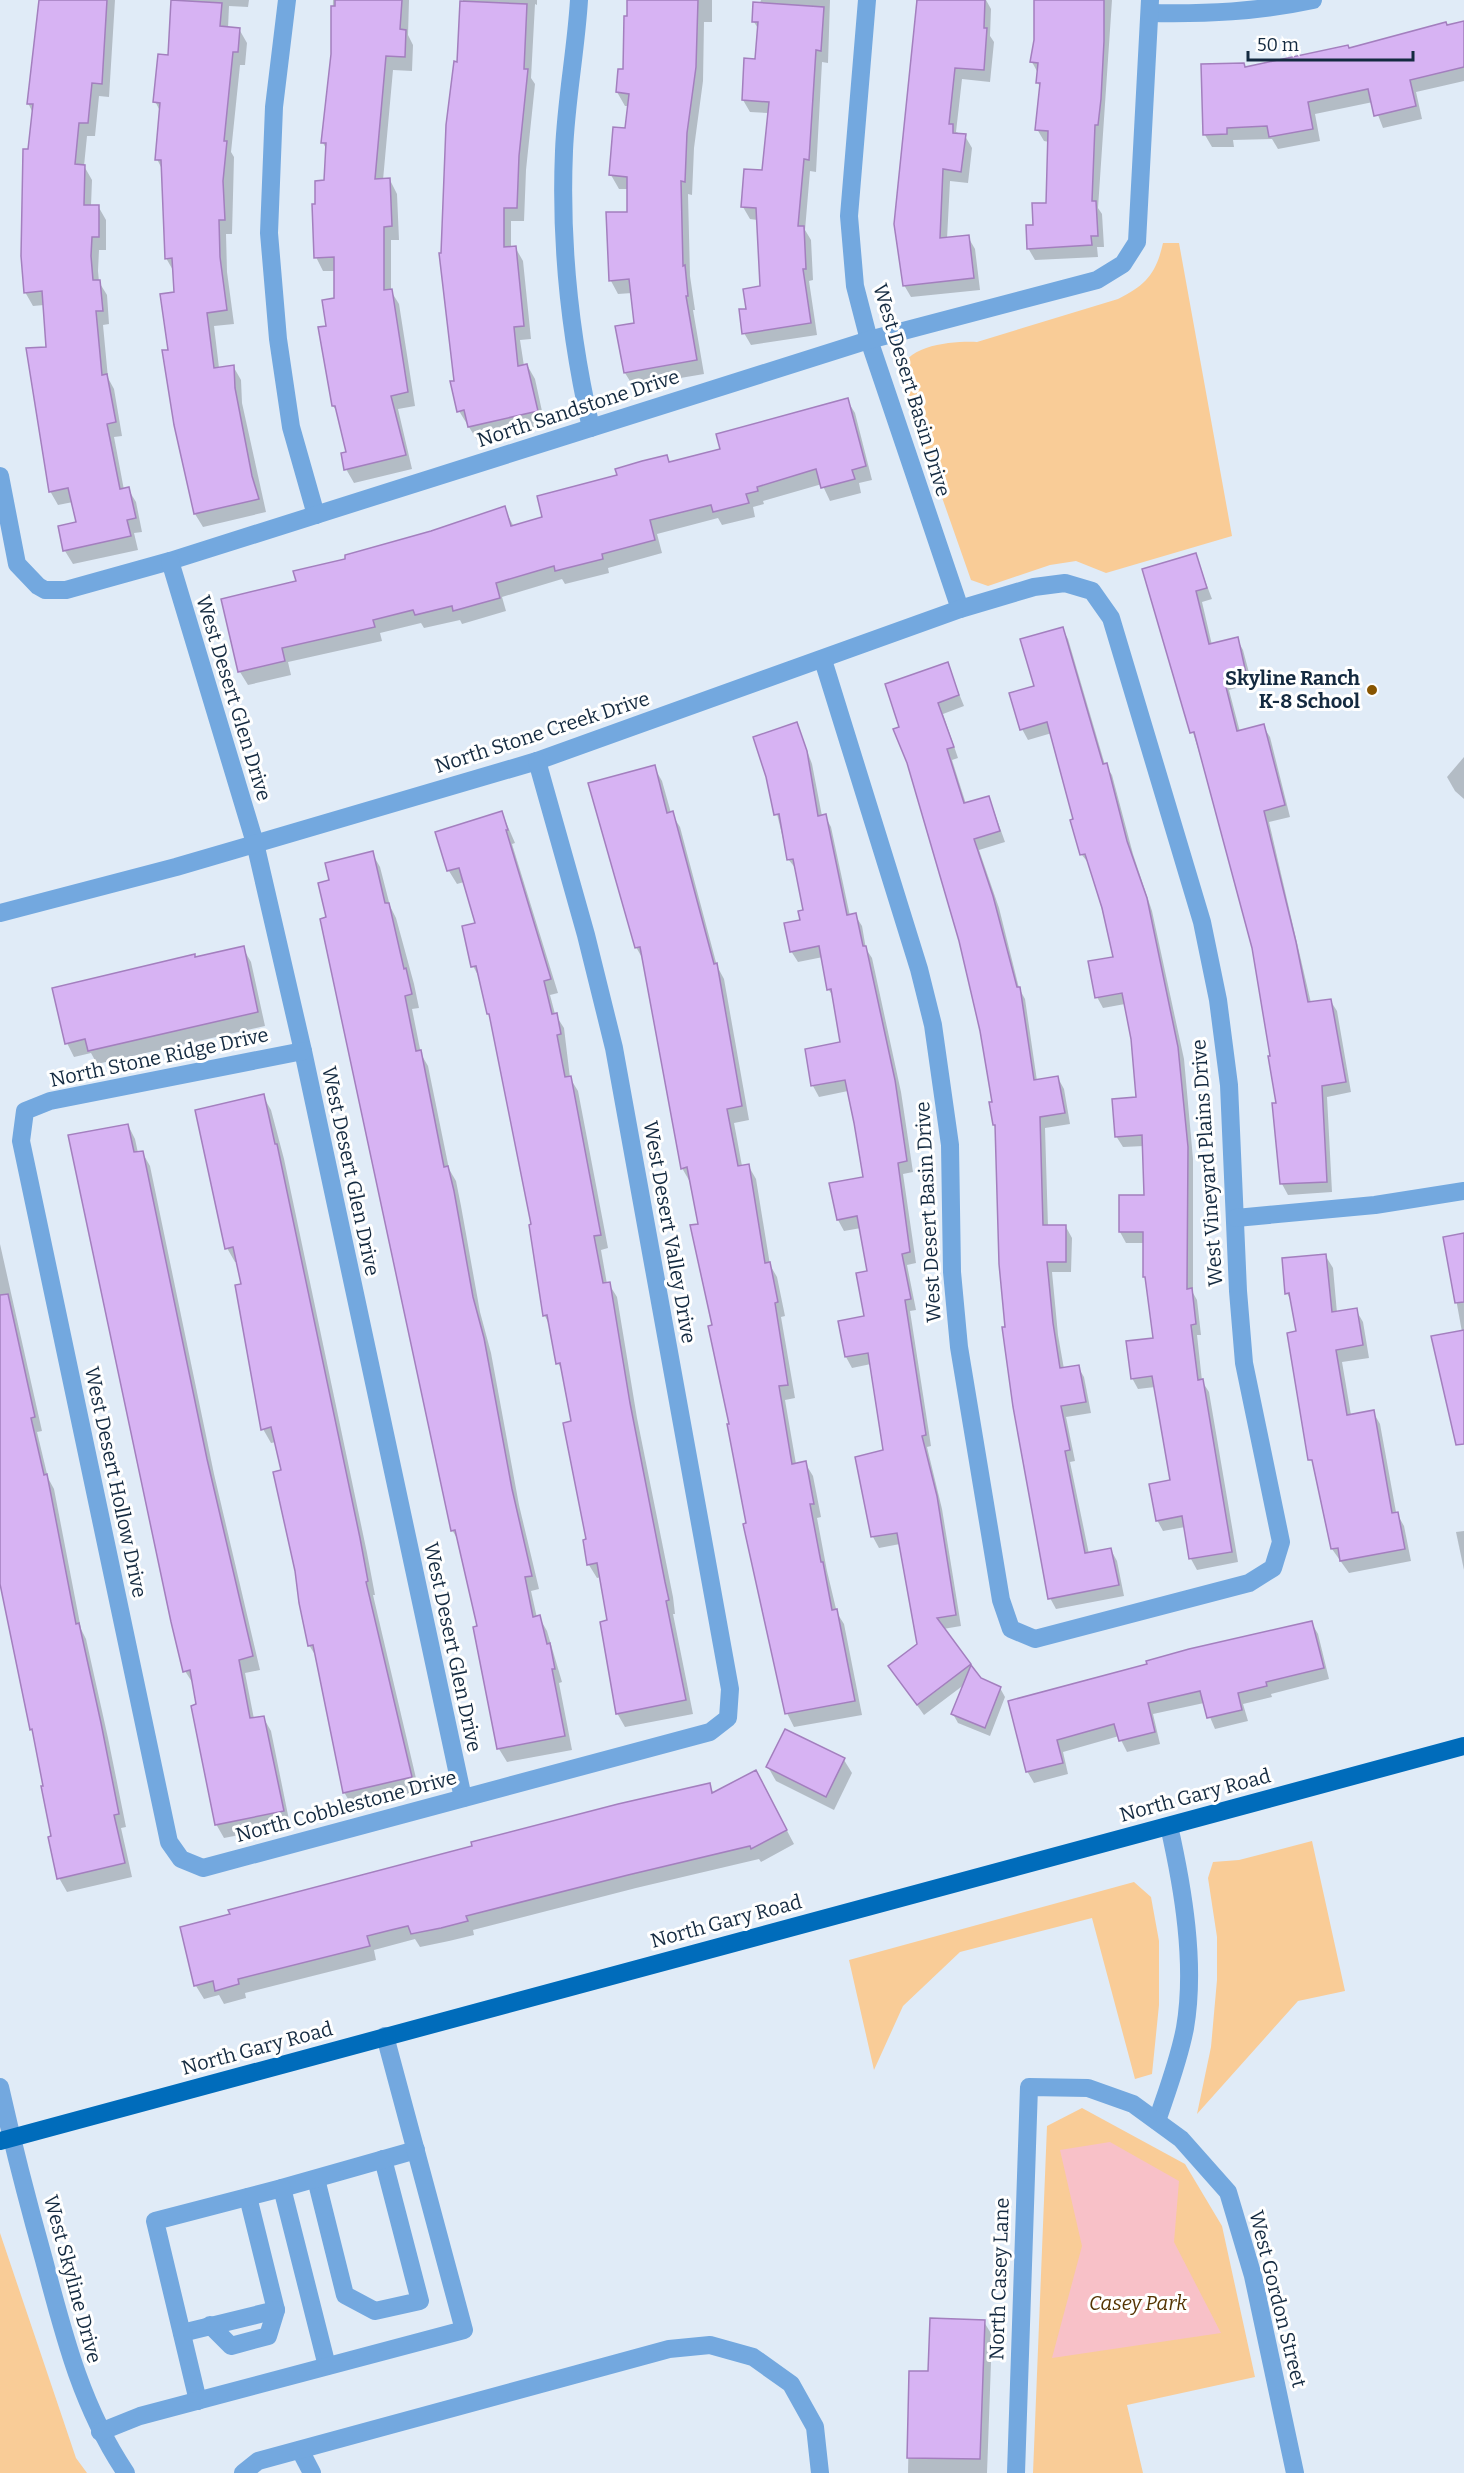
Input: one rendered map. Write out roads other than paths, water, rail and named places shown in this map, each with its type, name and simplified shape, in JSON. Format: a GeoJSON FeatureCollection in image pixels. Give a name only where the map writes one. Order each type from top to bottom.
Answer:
{"type":"FeatureCollection","features":[{"type":"Feature","properties":{"kind":"main road","name":"North Gary Road"},"geometry":{"type":"LineString","coordinates":[[5,2139],[1464,1746]]}},
{"type":"Feature","properties":{"kind":"street"},"geometry":{"type":"LineString","coordinates":[[287,0],[274,106],[268,233],[278,339],[291,427],[316,515]]}},
{"type":"Feature","properties":{"kind":"street"},"geometry":{"type":"LineString","coordinates":[[579,0],[564,149],[564,254],[573,342],[591,428]]}},
{"type":"Feature","properties":{"kind":"street","name":"West Desert Basin Drive"},"geometry":{"type":"LineString","coordinates":[[867,0],[849,216],[855,286],[869,340],[960,609]]}},
{"type":"Feature","properties":{"kind":"street"},"geometry":{"type":"LineString","coordinates":[[1150,6],[1224,14],[1272,9],[1313,0]]}},
{"type":"Feature","properties":{"kind":"street","name":"North Sandstone Drive"},"geometry":{"type":"LineString","coordinates":[[0,476],[17,564],[29,579],[45,590],[66,590],[170,561],[869,340],[1096,279],[1123,264],[1137,242],[1150,6]]}},
{"type":"Feature","properties":{"kind":"street","name":"West Desert Glen Drive"},"geometry":{"type":"LineString","coordinates":[[170,561],[255,843],[303,1051],[463,1798]]}},
{"type":"Feature","properties":{"kind":"street","name":"North Stone Creek Drive"},"geometry":{"type":"LineString","coordinates":[[0,913],[176,867],[537,761],[824,660],[960,609],[1034,587],[1065,583],[1092,591]]}},
{"type":"Feature","properties":{"kind":"street","name":"West Vineyard Plains Drive"},"geometry":{"type":"LineString","coordinates":[[1092,591],[1111,618],[1202,922],[1218,1000],[1229,1085],[1244,1363],[1281,1542],[1273,1568]]}},
{"type":"Feature","properties":{"kind":"street","name":"West Desert Basin Drive"},"geometry":{"type":"LineString","coordinates":[[824,660],[920,969],[933,1025],[950,1145],[952,1272],[959,1347],[1002,1600],[1011,1629],[1035,1639],[1249,1583],[1273,1568]]}},
{"type":"Feature","properties":{"kind":"street","name":"West Desert Valley Drive"},"geometry":{"type":"LineString","coordinates":[[537,761],[586,935],[614,1048],[730,1689],[728,1718]]}},
{"type":"Feature","properties":{"kind":"street","name":"North Stone Ridge Drive"},"geometry":{"type":"LineString","coordinates":[[25,1111],[50,1101],[303,1051]]}},
{"type":"Feature","properties":{"kind":"street","name":"West Desert Hollow Drive"},"geometry":{"type":"LineString","coordinates":[[25,1111],[21,1141],[169,1842],[181,1859]]}},
{"type":"Feature","properties":{"kind":"street"},"geometry":{"type":"LineString","coordinates":[[1236,1218],[1375,1205],[1464,1191]]}},
{"type":"Feature","properties":{"kind":"street","name":"North Cobblestone Drive"},"geometry":{"type":"LineString","coordinates":[[181,1859],[203,1868],[710,1732],[728,1718]]}},
{"type":"Feature","properties":{"kind":"street"},"geometry":{"type":"LineString","coordinates":[[1156,2121],[1180,2046],[1186,2000],[1188,1948],[1177,1862],[1169,1826]]}},
{"type":"Feature","properties":{"kind":"street"},"geometry":{"type":"LineString","coordinates":[[100,2432],[140,2416],[464,2330],[386,2036]]}},
{"type":"Feature","properties":{"kind":"street","name":"West Skyline Drive"},"geometry":{"type":"LineString","coordinates":[[0,2087],[5,2139],[62,2332],[80,2387],[100,2432],[126,2473]]}},
{"type":"Feature","properties":{"kind":"street","name":"West Gordon Street"},"geometry":{"type":"LineString","coordinates":[[1029,2087],[1088,2088],[1133,2104],[1181,2139],[1228,2192],[1253,2276],[1295,2473]]}},
{"type":"Feature","properties":{"kind":"street","name":"North Casey Lane"},"geometry":{"type":"LineString","coordinates":[[1016,2473],[1029,2087]]}},
{"type":"Feature","properties":{"kind":"street"},"geometry":{"type":"LineString","coordinates":[[198,2400],[154,2221],[316,2179],[416,2150]]}},
{"type":"Feature","properties":{"kind":"street"},"geometry":{"type":"LineString","coordinates":[[316,2179],[345,2295],[375,2311],[420,2301],[383,2159]]}},
{"type":"Feature","properties":{"kind":"street"},"geometry":{"type":"LineString","coordinates":[[282,2188],[327,2366]]}},
{"type":"Feature","properties":{"kind":"street"},"geometry":{"type":"LineString","coordinates":[[210,2325],[231,2346],[268,2336],[276,2310],[248,2197]]}},
{"type":"Feature","properties":{"kind":"street"},"geometry":{"type":"LineString","coordinates":[[182,2333],[276,2310]]}},
{"type":"Feature","properties":{"kind":"street"},"geometry":{"type":"LineString","coordinates":[[243,2473],[258,2461],[669,2349],[710,2345],[753,2356],[791,2384],[815,2427],[820,2473]]}},
{"type":"Feature","properties":{"kind":"street"},"geometry":{"type":"LineString","coordinates":[[300,2450],[312,2473]]}},
{"type":"Feature","properties":{"kind":"place","name":"Skyline Ranch K-8 School"},"geometry":{"type":"Point","coordinates":[1372,690]}},
{"type":"Feature","properties":{"kind":"park label","name":"Casey Park"},"geometry":{"type":"Point","coordinates":[1138,2303]}}]}
